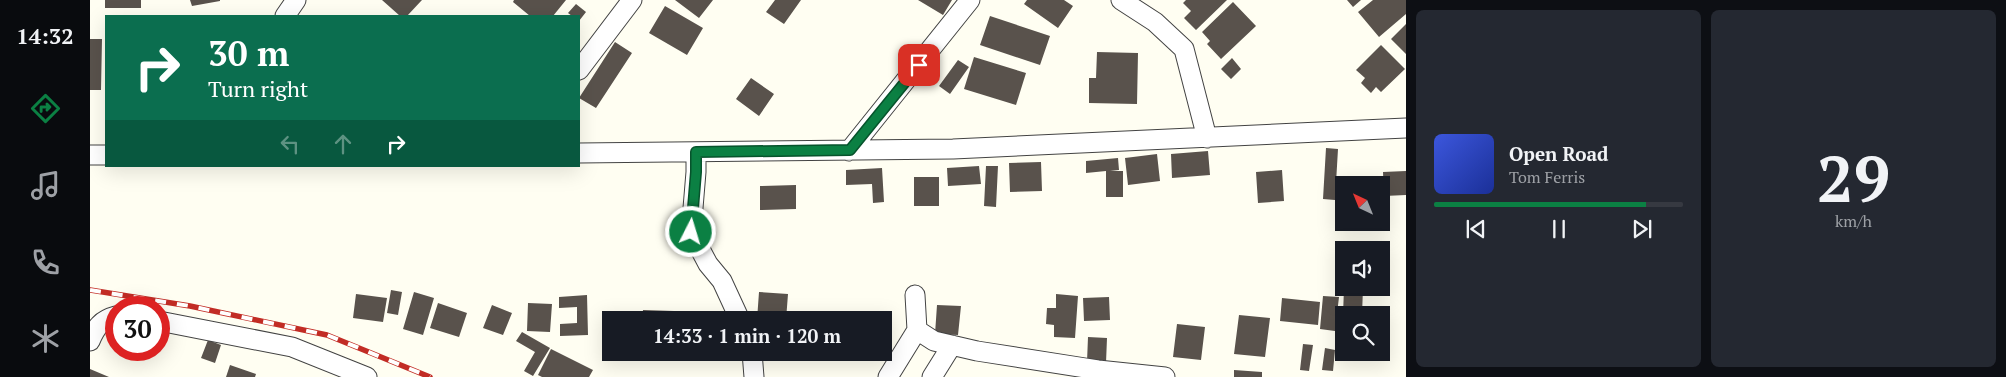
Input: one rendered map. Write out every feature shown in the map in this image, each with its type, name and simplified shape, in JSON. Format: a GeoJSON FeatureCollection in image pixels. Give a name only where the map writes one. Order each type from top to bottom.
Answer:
{"type":"FeatureCollection","features":[{"type":"Feature","properties":{"kind":"street"},"geometry":{"type":"LineString","coordinates":[[286,15],[296,0]]}},
{"type":"Feature","properties":{"kind":"street"},"geometry":{"type":"LineString","coordinates":[[580,69],[632,0]]}},
{"type":"Feature","properties":{"kind":"street"},"geometry":{"type":"LineString","coordinates":[[850,150],[970,0]]}},
{"type":"Feature","properties":{"kind":"street"},"geometry":{"type":"LineString","coordinates":[[1121,0],[1154,22],[1184,49],[1207,138]]}},
{"type":"Feature","properties":{"kind":"street"},"geometry":{"type":"LineString","coordinates":[[580,154],[954,150],[1406,128]]}},
{"type":"Feature","properties":{"kind":"street"},"geometry":{"type":"LineString","coordinates":[[696,152],[691,232],[708,264],[722,281],[736,311]]}},
{"type":"Feature","properties":{"kind":"street"},"geometry":{"type":"LineString","coordinates":[[90,155],[105,155]]}},
{"type":"Feature","properties":{"kind":"street"},"geometry":{"type":"LineString","coordinates":[[888,377],[917,330],[915,295]]}},
{"type":"Feature","properties":{"kind":"street"},"geometry":{"type":"LineString","coordinates":[[90,341],[97,326],[105,320]]}},
{"type":"Feature","properties":{"kind":"street"},"geometry":{"type":"LineString","coordinates":[[170,323],[292,347],[367,377]]}},
{"type":"Feature","properties":{"kind":"street"},"geometry":{"type":"LineString","coordinates":[[917,330],[934,341],[977,351],[1165,377]]}},
{"type":"Feature","properties":{"kind":"street"},"geometry":{"type":"LineString","coordinates":[[932,377],[952,345]]}},
{"type":"Feature","properties":{"kind":"street"},"geometry":{"type":"LineString","coordinates":[[753,361],[754,377]]}},
{"type":"Feature","properties":{"kind":"building"},"geometry":{"type":"Polygon","coordinates":[[[105,0],[141,0],[141,8],[105,8],[105,0]]]}},
{"type":"Feature","properties":{"kind":"building"},"geometry":{"type":"Polygon","coordinates":[[[190,0],[220,0],[220,1],[192,6],[190,0]]]}},
{"type":"Feature","properties":{"kind":"building"},"geometry":{"type":"Polygon","coordinates":[[[382,0],[422,0],[408,15],[399,15],[382,0]]]}},
{"type":"Feature","properties":{"kind":"building"},"geometry":{"type":"Polygon","coordinates":[[[514,0],[566,0],[554,15],[529,15],[513,2],[514,0]]]}},
{"type":"Feature","properties":{"kind":"building"},"geometry":{"type":"Polygon","coordinates":[[[675,0],[713,0],[699,18],[675,0]]]}},
{"type":"Feature","properties":{"kind":"building"},"geometry":{"type":"Polygon","coordinates":[[[775,0],[801,0],[784,24],[766,12],[775,0]]]}},
{"type":"Feature","properties":{"kind":"building"},"geometry":{"type":"Polygon","coordinates":[[[918,0],[952,0],[943,15],[918,0]]]}},
{"type":"Feature","properties":{"kind":"building"},"geometry":{"type":"Polygon","coordinates":[[[1027,0],[1064,0],[1073,6],[1058,28],[1024,4],[1027,0]]]}},
{"type":"Feature","properties":{"kind":"building"},"geometry":{"type":"Polygon","coordinates":[[[1186,0],[1227,0],[1196,30],[1184,18],[1191,11],[1183,3],[1186,0]]]}},
{"type":"Feature","properties":{"kind":"building"},"geometry":{"type":"Polygon","coordinates":[[[1347,0],[1361,0],[1353,7],[1347,0]]]}},
{"type":"Feature","properties":{"kind":"building"},"geometry":{"type":"Polygon","coordinates":[[[1373,0],[1406,0],[1406,14],[1379,37],[1358,12],[1373,0]]]}},
{"type":"Feature","properties":{"kind":"building"},"geometry":{"type":"Polygon","coordinates":[[[1233,2],[1256,26],[1221,59],[1207,44],[1210,41],[1202,32],[1233,2]]]}},
{"type":"Feature","properties":{"kind":"building"},"geometry":{"type":"Polygon","coordinates":[[[576,4],[586,12],[580,20],[580,15],[571,15],[568,13],[576,4]]]}},
{"type":"Feature","properties":{"kind":"building"},"geometry":{"type":"Polygon","coordinates":[[[665,6],[703,28],[687,55],[649,33],[665,6]]]}},
{"type":"Feature","properties":{"kind":"building"},"geometry":{"type":"Polygon","coordinates":[[[990,16],[1050,36],[1040,65],[980,45],[990,16]]]}},
{"type":"Feature","properties":{"kind":"building"},"geometry":{"type":"Polygon","coordinates":[[[1406,24],[1406,54],[1391,39],[1406,24]]]}},
{"type":"Feature","properties":{"kind":"building"},"geometry":{"type":"Polygon","coordinates":[[[90,39],[102,39],[101,90],[90,90],[90,39]]]}},
{"type":"Feature","properties":{"kind":"building"},"geometry":{"type":"Polygon","coordinates":[[[615,42],[632,53],[596,108],[580,99],[615,42]]]}},
{"type":"Feature","properties":{"kind":"building"},"geometry":{"type":"Polygon","coordinates":[[[1381,45],[1405,69],[1381,92],[1376,87],[1371,93],[1361,83],[1365,78],[1356,70],[1381,45]]]}},
{"type":"Feature","properties":{"kind":"building"},"geometry":{"type":"Polygon","coordinates":[[[1097,52],[1138,53],[1137,104],[1089,103],[1089,78],[1096,78],[1097,52]]]}},
{"type":"Feature","properties":{"kind":"building"},"geometry":{"type":"Polygon","coordinates":[[[974,57],[1026,73],[1016,105],[964,89],[974,57]]]}},
{"type":"Feature","properties":{"kind":"building"},"geometry":{"type":"Polygon","coordinates":[[[1232,58],[1241,69],[1231,79],[1221,69],[1232,58]]]}},
{"type":"Feature","properties":{"kind":"building"},"geometry":{"type":"Polygon","coordinates":[[[958,60],[969,67],[950,94],[939,86],[958,60]]]}},
{"type":"Feature","properties":{"kind":"building"},"geometry":{"type":"Polygon","coordinates":[[[751,78],[774,94],[759,116],[736,99],[751,78]]]}},
{"type":"Feature","properties":{"kind":"building"},"geometry":{"type":"Polygon","coordinates":[[[1326,148],[1338,149],[1335,200],[1323,199],[1326,148]]]}},
{"type":"Feature","properties":{"kind":"building"},"geometry":{"type":"Polygon","coordinates":[[[1208,151],[1210,175],[1172,178],[1171,154],[1208,151]]]}},
{"type":"Feature","properties":{"kind":"building"},"geometry":{"type":"Polygon","coordinates":[[[1157,154],[1160,181],[1128,185],[1125,158],[1157,154]]]}},
{"type":"Feature","properties":{"kind":"building"},"geometry":{"type":"Polygon","coordinates":[[[1118,158],[1119,170],[1110,171],[1123,171],[1123,197],[1106,197],[1106,171],[1086,173],[1086,161],[1118,158]]]}},
{"type":"Feature","properties":{"kind":"building"},"geometry":{"type":"Polygon","coordinates":[[[1041,162],[1042,191],[1010,192],[1009,163],[1041,162]]]}},
{"type":"Feature","properties":{"kind":"building"},"geometry":{"type":"Polygon","coordinates":[[[979,166],[981,184],[948,186],[947,168],[979,166]]]}},
{"type":"Feature","properties":{"kind":"building"},"geometry":{"type":"Polygon","coordinates":[[[986,166],[998,166],[996,207],[984,206],[986,166]]]}},
{"type":"Feature","properties":{"kind":"building"},"geometry":{"type":"Polygon","coordinates":[[[882,168],[884,202],[873,203],[872,184],[846,185],[846,170],[882,168]]]}},
{"type":"Feature","properties":{"kind":"building"},"geometry":{"type":"Polygon","coordinates":[[[1282,170],[1284,201],[1258,203],[1256,172],[1282,170]]]}},
{"type":"Feature","properties":{"kind":"building"},"geometry":{"type":"Polygon","coordinates":[[[1406,171],[1406,195],[1390,196],[1390,176],[1383,176],[1383,172],[1406,171]]]}},
{"type":"Feature","properties":{"kind":"building"},"geometry":{"type":"Polygon","coordinates":[[[914,177],[939,177],[939,206],[914,206],[914,177]]]}},
{"type":"Feature","properties":{"kind":"building"},"geometry":{"type":"Polygon","coordinates":[[[796,185],[796,209],[760,210],[760,186],[796,185]]]}},
{"type":"Feature","properties":{"kind":"building"},"geometry":{"type":"Polygon","coordinates":[[[391,290],[402,292],[398,315],[387,313],[391,290]]]}},
{"type":"Feature","properties":{"kind":"building"},"geometry":{"type":"Polygon","coordinates":[[[414,292],[434,298],[423,335],[403,329],[414,292]]]}},
{"type":"Feature","properties":{"kind":"building"},"geometry":{"type":"Polygon","coordinates":[[[759,292],[788,294],[787,311],[758,311],[759,292]]]}},
{"type":"Feature","properties":{"kind":"building"},"geometry":{"type":"Polygon","coordinates":[[[356,294],[387,298],[383,322],[353,318],[356,294]]]}},
{"type":"Feature","properties":{"kind":"building"},"geometry":{"type":"Polygon","coordinates":[[[1056,294],[1078,296],[1075,338],[1054,337],[1054,325],[1046,324],[1047,308],[1056,308],[1056,294]]]}},
{"type":"Feature","properties":{"kind":"building"},"geometry":{"type":"Polygon","coordinates":[[[587,295],[588,335],[560,336],[560,324],[577,323],[577,307],[559,308],[559,297],[587,295]]]}},
{"type":"Feature","properties":{"kind":"building"},"geometry":{"type":"Polygon","coordinates":[[[1323,296],[1339,297],[1338,306],[1335,306],[1335,331],[1320,329],[1323,296]]]}},
{"type":"Feature","properties":{"kind":"building"},"geometry":{"type":"Polygon","coordinates":[[[1344,296],[1363,296],[1362,306],[1343,306],[1344,296]]]}},
{"type":"Feature","properties":{"kind":"building"},"geometry":{"type":"Polygon","coordinates":[[[1109,297],[1110,320],[1084,321],[1083,298],[1109,297]]]}},
{"type":"Feature","properties":{"kind":"building"},"geometry":{"type":"Polygon","coordinates":[[[1282,298],[1320,302],[1318,325],[1280,321],[1282,298]]]}},
{"type":"Feature","properties":{"kind":"building"},"geometry":{"type":"Polygon","coordinates":[[[438,303],[467,313],[459,337],[430,328],[438,303]]]}},
{"type":"Feature","properties":{"kind":"building"},"geometry":{"type":"Polygon","coordinates":[[[528,303],[552,304],[550,332],[527,331],[528,303]]]}},
{"type":"Feature","properties":{"kind":"building"},"geometry":{"type":"Polygon","coordinates":[[[492,305],[512,313],[503,335],[483,328],[492,305]]]}},
{"type":"Feature","properties":{"kind":"building"},"geometry":{"type":"Polygon","coordinates":[[[937,305],[961,306],[958,335],[935,334],[937,305]]]}},
{"type":"Feature","properties":{"kind":"building"},"geometry":{"type":"Polygon","coordinates":[[[1239,315],[1270,318],[1265,357],[1234,354],[1239,315]]]}},
{"type":"Feature","properties":{"kind":"building"},"geometry":{"type":"Polygon","coordinates":[[[1177,324],[1205,327],[1201,360],[1173,357],[1177,324]]]}},
{"type":"Feature","properties":{"kind":"building"},"geometry":{"type":"Polygon","coordinates":[[[522,332],[550,348],[533,376],[524,371],[535,352],[516,341],[522,332]]]}},
{"type":"Feature","properties":{"kind":"building"},"geometry":{"type":"Polygon","coordinates":[[[1088,337],[1107,338],[1106,363],[1087,362],[1088,337]]]}},
{"type":"Feature","properties":{"kind":"building"},"geometry":{"type":"Polygon","coordinates":[[[208,340],[221,345],[215,363],[201,358],[208,340]]]}},
{"type":"Feature","properties":{"kind":"building"},"geometry":{"type":"Polygon","coordinates":[[[1303,344],[1313,345],[1309,371],[1300,370],[1303,344]]]}},
{"type":"Feature","properties":{"kind":"building"},"geometry":{"type":"Polygon","coordinates":[[[1325,348],[1335,350],[1333,371],[1322,370],[1325,348]]]}},
{"type":"Feature","properties":{"kind":"building"},"geometry":{"type":"Polygon","coordinates":[[[551,349],[593,370],[589,377],[542,377],[538,375],[551,349]]]}},
{"type":"Feature","properties":{"kind":"building"},"geometry":{"type":"Polygon","coordinates":[[[230,365],[256,374],[255,377],[226,377],[230,365]]]}},
{"type":"Feature","properties":{"kind":"building"},"geometry":{"type":"Polygon","coordinates":[[[90,369],[109,377],[90,377],[90,369]]]}},
{"type":"Feature","properties":{"kind":"building"},"geometry":{"type":"Polygon","coordinates":[[[1234,370],[1262,372],[1262,377],[1234,377],[1234,370]]]}},
{"type":"Feature","properties":{"kind":"railway"},"geometry":{"type":"LineString","coordinates":[[90,290],[190,306],[327,335],[430,377]]}},
{"type":"Feature","properties":{"kind":"route"},"geometry":{"type":"LineString","coordinates":[[691,232],[696,152],[850,150],[919,65]]}}]}
